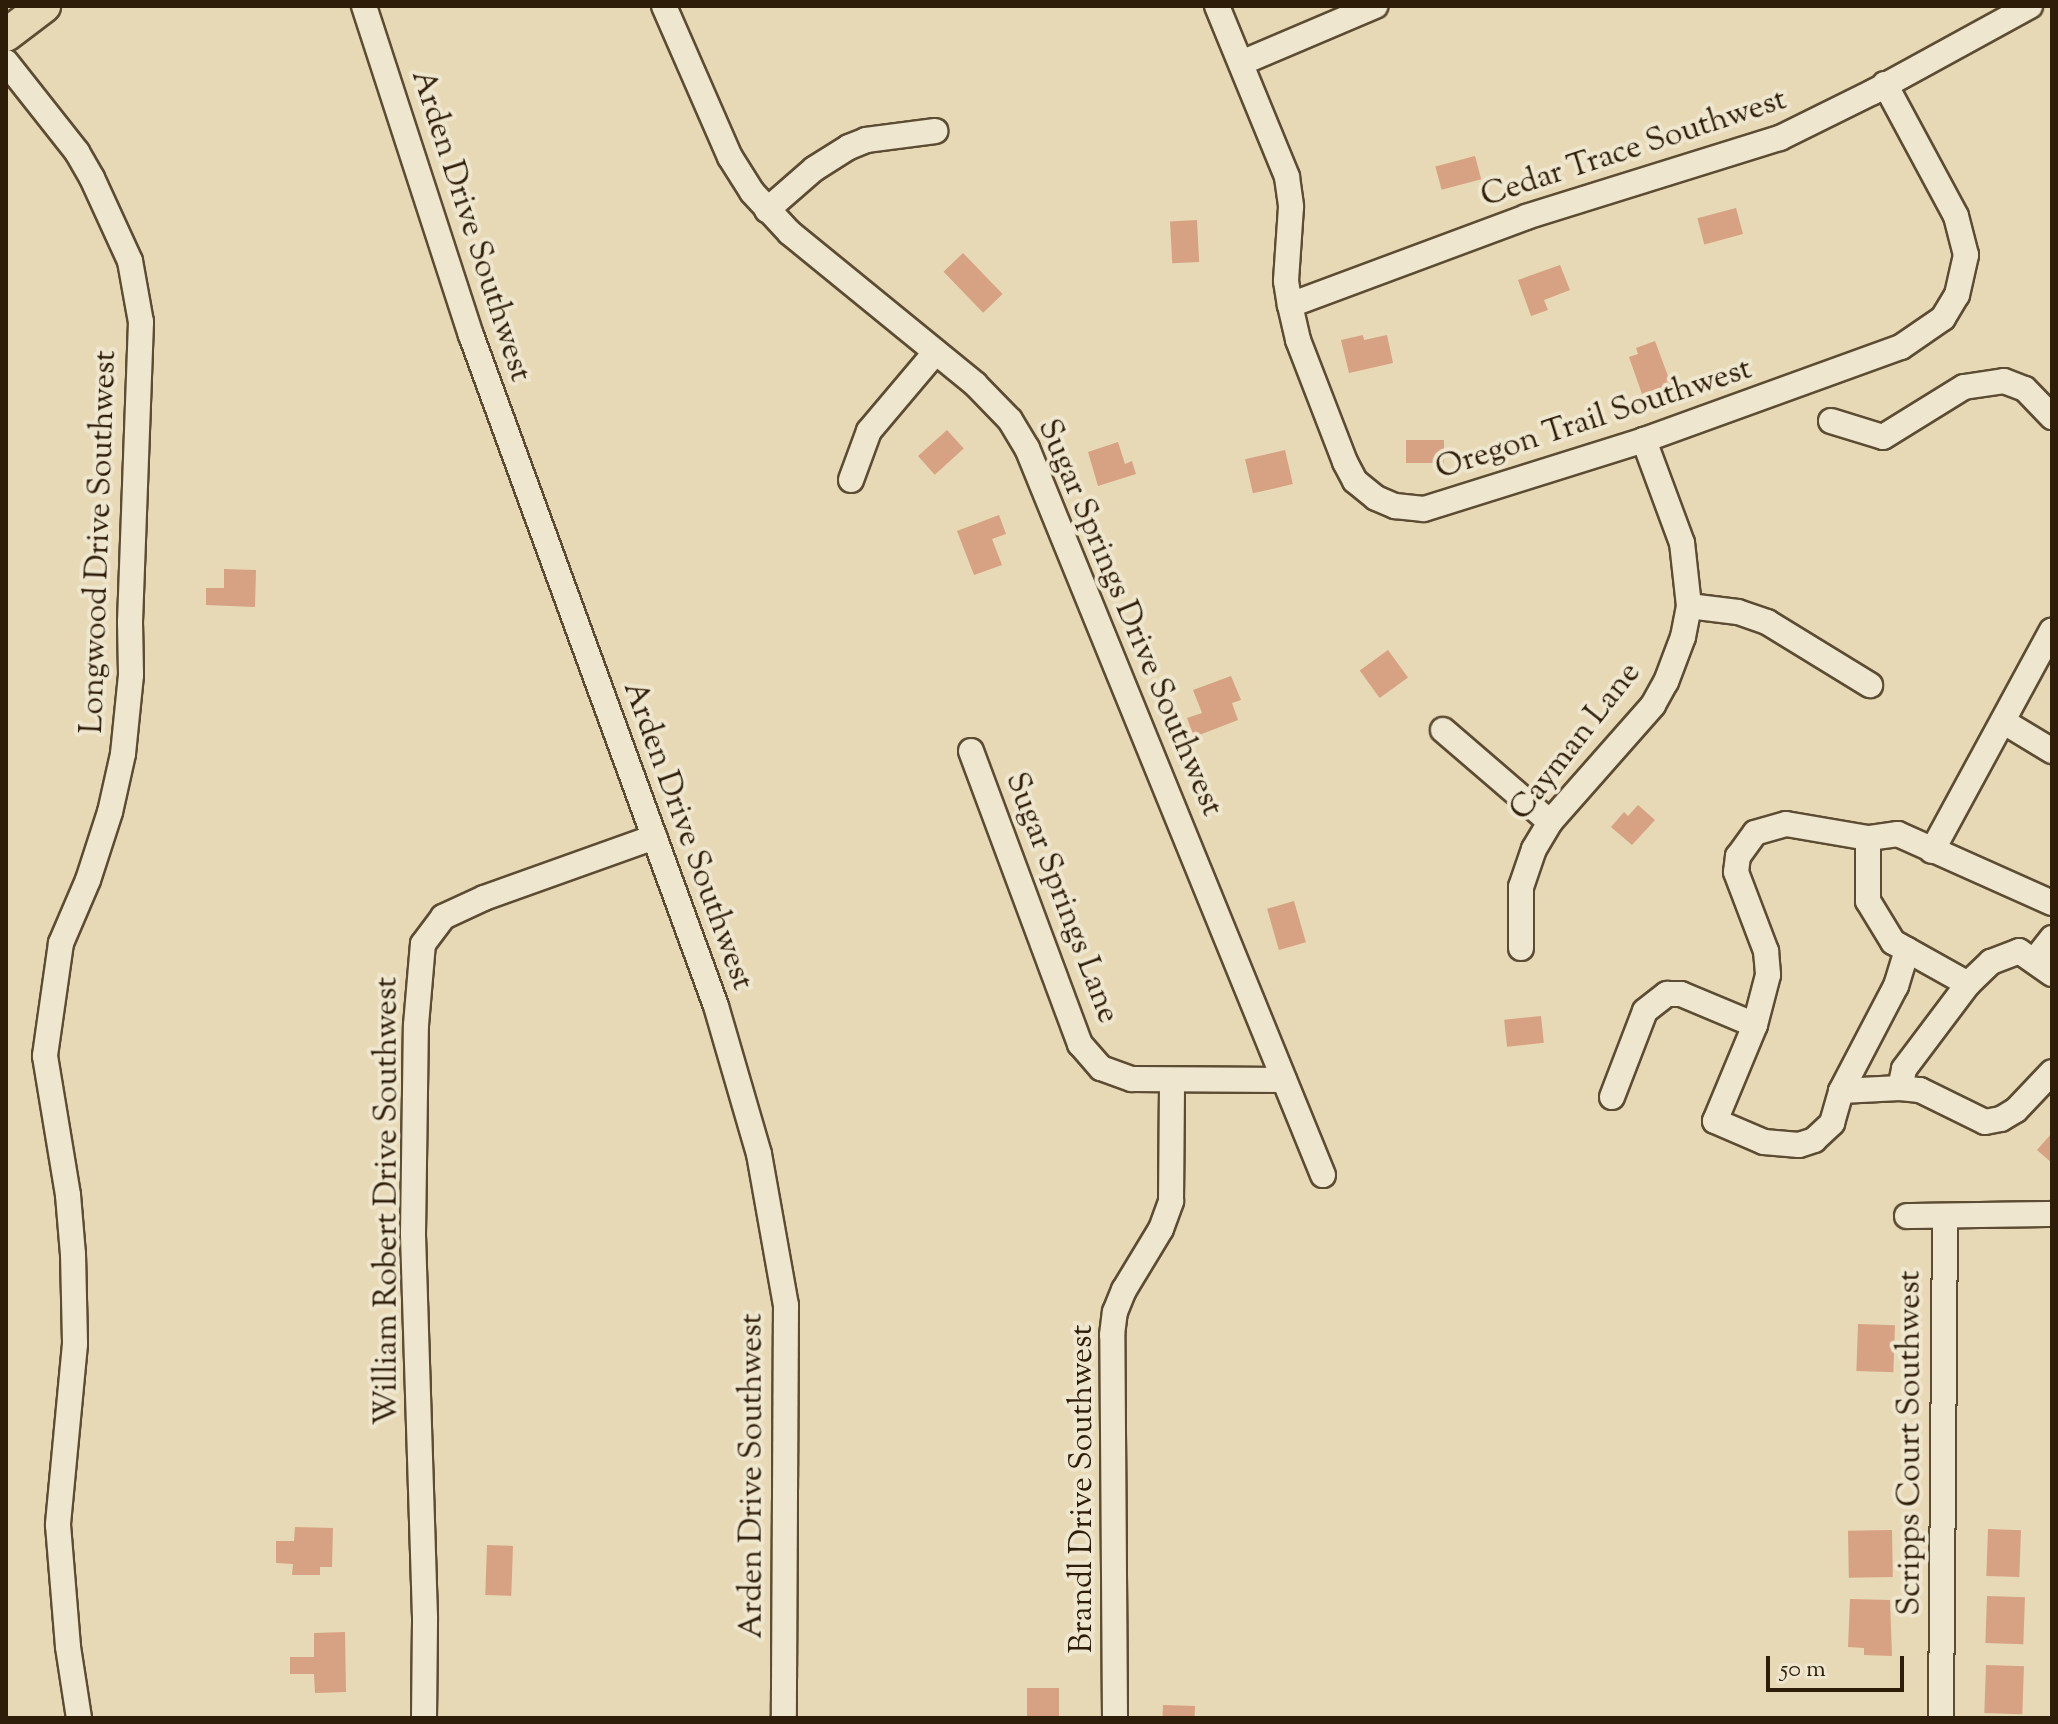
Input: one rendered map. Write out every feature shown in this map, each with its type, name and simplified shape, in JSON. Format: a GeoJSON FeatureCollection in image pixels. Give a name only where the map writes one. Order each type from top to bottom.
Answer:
{"type":"FeatureCollection","features":[{"type":"Feature","properties":{"kind":"main road"},"geometry":{"type":"LineString","coordinates":[[6,35],[44,6]]}},
{"type":"Feature","properties":{"kind":"street","name":"Arden Drive Southwest"},"geometry":{"type":"LineString","coordinates":[[364,6],[471,335],[716,1006],[759,1154],[786,1305],[784,1718]]}},
{"type":"Feature","properties":{"kind":"street","name":"Sugar Springs Drive Southwest"},"geometry":{"type":"LineString","coordinates":[[664,6],[730,157],[741,178],[767,210],[975,384],[1010,420],[1043,480],[1323,1175]]}},
{"type":"Feature","properties":{"kind":"street","name":"Oregon Trail Southwest"},"geometry":{"type":"LineString","coordinates":[[1217,6],[1290,191],[1286,281],[1298,340],[1355,481],[1376,498],[1395,506],[1424,509],[1447,504],[1644,440],[1901,347],[1943,318],[1957,295],[1966,255],[1956,216],[1885,84]]}},
{"type":"Feature","properties":{"kind":"street"},"geometry":{"type":"LineString","coordinates":[[1241,63],[1375,6]]}},
{"type":"Feature","properties":{"kind":"street","name":"Cedar Trace Southwest"},"geometry":{"type":"LineString","coordinates":[[1290,305],[1526,217],[1757,147],[1839,110],[2030,6]]}},
{"type":"Feature","properties":{"kind":"street","name":"Longwood Drive Southwest"},"geometry":{"type":"LineString","coordinates":[[6,62],[77,152],[92,178],[130,261],[141,322],[130,622],[131,675],[123,754],[110,812],[92,867],[61,943],[45,1056],[68,1195],[73,1254],[75,1344],[58,1525],[68,1647],[79,1718]]}},
{"type":"Feature","properties":{"kind":"street"},"geometry":{"type":"LineString","coordinates":[[767,210],[814,169],[849,147],[866,140],[935,131]]}},
{"type":"Feature","properties":{"kind":"street"},"geometry":{"type":"LineString","coordinates":[[851,480],[869,431],[935,353]]}},
{"type":"Feature","properties":{"kind":"street"},"geometry":{"type":"LineString","coordinates":[[1831,421],[1883,437],[1964,387],[1994,381],[2025,389],[2052,417]]}},
{"type":"Feature","properties":{"kind":"street","name":"Cayman Lane"},"geometry":{"type":"LineString","coordinates":[[1521,948],[1521,887],[1527,865],[1550,822],[1653,705],[1676,658],[1689,606],[1682,543],[1644,440]]}},
{"type":"Feature","properties":{"kind":"street"},"geometry":{"type":"LineString","coordinates":[[1689,606],[1738,612],[1767,622],[1870,685]]}},
{"type":"Feature","properties":{"kind":"street"},"geometry":{"type":"LineString","coordinates":[[1932,851],[2052,630]]}},
{"type":"Feature","properties":{"kind":"street"},"geometry":{"type":"LineString","coordinates":[[2004,722],[2052,751]]}},
{"type":"Feature","properties":{"kind":"street"},"geometry":{"type":"LineString","coordinates":[[1443,730],[1550,822]]}},
{"type":"Feature","properties":{"kind":"street","name":"Sugar Springs Lane"},"geometry":{"type":"LineString","coordinates":[[971,751],[1080,1044],[1101,1068],[1132,1079],[1284,1080]]}},
{"type":"Feature","properties":{"kind":"street"},"geometry":{"type":"LineString","coordinates":[[1907,950],[1896,986],[1841,1091],[1832,1123],[1814,1140],[1799,1145],[1764,1142],[1715,1121],[1755,1025],[1768,975],[1766,951],[1736,872],[1738,856],[1755,833],[1786,824],[1868,838],[1898,834],[2052,903]]}},
{"type":"Feature","properties":{"kind":"street","name":"William Robert Drive Southwest"},"geometry":{"type":"LineString","coordinates":[[424,1718],[425,1617],[413,1234],[416,1025],[423,944],[443,917],[484,898],[654,837]]}},
{"type":"Feature","properties":{"kind":"street"},"geometry":{"type":"LineString","coordinates":[[1868,838],[1868,901],[1893,942],[1968,984]]}},
{"type":"Feature","properties":{"kind":"street"},"geometry":{"type":"LineString","coordinates":[[1900,1088],[1904,1069],[1968,984],[1991,962],[2019,951],[2044,967],[2052,938]]}},
{"type":"Feature","properties":{"kind":"street"},"geometry":{"type":"LineString","coordinates":[[1612,1097],[1645,1011],[1667,994],[1681,994],[1755,1025]]}},
{"type":"Feature","properties":{"kind":"street"},"geometry":{"type":"LineString","coordinates":[[1841,1091],[1920,1090],[1985,1122],[2001,1119],[2016,1110],[2052,1072]]}},
{"type":"Feature","properties":{"kind":"street","name":"Brandl Drive Southwest"},"geometry":{"type":"LineString","coordinates":[[1115,1718],[1112,1335],[1115,1312],[1124,1290],[1161,1229],[1171,1201],[1172,1081]]}},
{"type":"Feature","properties":{"kind":"street"},"geometry":{"type":"LineString","coordinates":[[1907,1216],[2052,1214]]}},
{"type":"Feature","properties":{"kind":"street","name":"Scripps Court Southwest"},"geometry":{"type":"LineString","coordinates":[[1941,1718],[1945,1216]]}},
{"type":"Feature","properties":{"kind":"building"},"geometry":{"type":"Polygon","coordinates":[[[1475,156],[1481,179],[1442,190],[1435,167],[1475,156]]]}},
{"type":"Feature","properties":{"kind":"building"},"geometry":{"type":"Polygon","coordinates":[[[1736,208],[1743,234],[1704,244],[1697,218],[1736,208]]]}},
{"type":"Feature","properties":{"kind":"building"},"geometry":{"type":"Polygon","coordinates":[[[1197,220],[1199,262],[1172,263],[1170,221],[1197,220]]]}},
{"type":"Feature","properties":{"kind":"building"},"geometry":{"type":"Polygon","coordinates":[[[963,253],[1003,294],[983,313],[944,272],[963,253]]]}},
{"type":"Feature","properties":{"kind":"building"},"geometry":{"type":"Polygon","coordinates":[[[1560,265],[1570,290],[1544,300],[1548,310],[1531,316],[1518,280],[1560,265]]]}},
{"type":"Feature","properties":{"kind":"building"},"geometry":{"type":"Polygon","coordinates":[[[1363,335],[1364,340],[1387,335],[1393,363],[1349,373],[1341,340],[1363,335]]]}},
{"type":"Feature","properties":{"kind":"building"},"geometry":{"type":"Polygon","coordinates":[[[1655,341],[1671,384],[1642,394],[1629,357],[1638,354],[1636,348],[1655,341]]]}},
{"type":"Feature","properties":{"kind":"building"},"geometry":{"type":"Polygon","coordinates":[[[947,430],[964,449],[935,475],[918,456],[947,430]]]}},
{"type":"Feature","properties":{"kind":"building"},"geometry":{"type":"Polygon","coordinates":[[[1406,440],[1444,440],[1444,463],[1406,463],[1406,440]]]}},
{"type":"Feature","properties":{"kind":"building"},"geometry":{"type":"Polygon","coordinates":[[[1118,442],[1125,464],[1132,461],[1136,474],[1098,486],[1088,452],[1118,442]]]}},
{"type":"Feature","properties":{"kind":"building"},"geometry":{"type":"Polygon","coordinates":[[[1285,450],[1293,484],[1253,493],[1245,459],[1285,450]]]}},
{"type":"Feature","properties":{"kind":"building"},"geometry":{"type":"Polygon","coordinates":[[[999,515],[1006,534],[992,539],[1002,565],[974,575],[957,531],[999,515]]]}},
{"type":"Feature","properties":{"kind":"building"},"geometry":{"type":"Polygon","coordinates":[[[224,569],[256,570],[255,607],[206,605],[206,588],[224,588],[224,569]]]}},
{"type":"Feature","properties":{"kind":"building"},"geometry":{"type":"Polygon","coordinates":[[[1388,650],[1408,678],[1380,698],[1360,671],[1388,650]]]}},
{"type":"Feature","properties":{"kind":"building"},"geometry":{"type":"Polygon","coordinates":[[[1231,676],[1241,700],[1232,703],[1238,720],[1194,737],[1187,718],[1202,713],[1193,690],[1231,676]]]}},
{"type":"Feature","properties":{"kind":"building"},"geometry":{"type":"Polygon","coordinates":[[[1638,805],[1655,820],[1632,845],[1611,827],[1624,812],[1628,816],[1638,805]]]}},
{"type":"Feature","properties":{"kind":"building"},"geometry":{"type":"Polygon","coordinates":[[[1294,901],[1306,942],[1279,950],[1267,909],[1294,901]]]}},
{"type":"Feature","properties":{"kind":"building"},"geometry":{"type":"Polygon","coordinates":[[[1541,1016],[1544,1043],[1507,1047],[1504,1020],[1541,1016]]]}},
{"type":"Feature","properties":{"kind":"building"},"geometry":{"type":"Polygon","coordinates":[[[2052,1133],[2052,1163],[2037,1150],[2052,1133]]]}},
{"type":"Feature","properties":{"kind":"building"},"geometry":{"type":"Polygon","coordinates":[[[1858,1324],[1895,1325],[1893,1372],[1856,1371],[1858,1324]]]}},
{"type":"Feature","properties":{"kind":"building"},"geometry":{"type":"Polygon","coordinates":[[[295,1527],[333,1528],[332,1567],[320,1567],[320,1575],[292,1575],[293,1564],[276,1563],[276,1541],[294,1541],[295,1527]]]}},
{"type":"Feature","properties":{"kind":"building"},"geometry":{"type":"Polygon","coordinates":[[[1988,1529],[2021,1530],[2019,1577],[1986,1576],[1988,1529]]]}},
{"type":"Feature","properties":{"kind":"building"},"geometry":{"type":"Polygon","coordinates":[[[1892,1530],[1893,1577],[1849,1578],[1848,1531],[1892,1530]]]}},
{"type":"Feature","properties":{"kind":"building"},"geometry":{"type":"Polygon","coordinates":[[[487,1545],[513,1546],[511,1596],[485,1595],[487,1545]]]}},
{"type":"Feature","properties":{"kind":"building"},"geometry":{"type":"Polygon","coordinates":[[[1987,1596],[2025,1597],[2023,1644],[1985,1643],[1987,1596]]]}},
{"type":"Feature","properties":{"kind":"building"},"geometry":{"type":"Polygon","coordinates":[[[1850,1599],[1890,1600],[1892,1656],[1864,1655],[1864,1648],[1848,1647],[1850,1599]]]}},
{"type":"Feature","properties":{"kind":"building"},"geometry":{"type":"Polygon","coordinates":[[[345,1632],[346,1692],[315,1693],[314,1674],[290,1674],[290,1657],[314,1657],[314,1633],[345,1632]]]}},
{"type":"Feature","properties":{"kind":"building"},"geometry":{"type":"Polygon","coordinates":[[[1986,1665],[2024,1666],[2022,1714],[1984,1713],[1986,1665]]]}},
{"type":"Feature","properties":{"kind":"building"},"geometry":{"type":"Polygon","coordinates":[[[1027,1688],[1059,1688],[1059,1718],[1027,1718],[1027,1688]]]}},
{"type":"Feature","properties":{"kind":"building"},"geometry":{"type":"Polygon","coordinates":[[[1163,1705],[1195,1706],[1195,1718],[1163,1718],[1163,1705]]]}}]}
